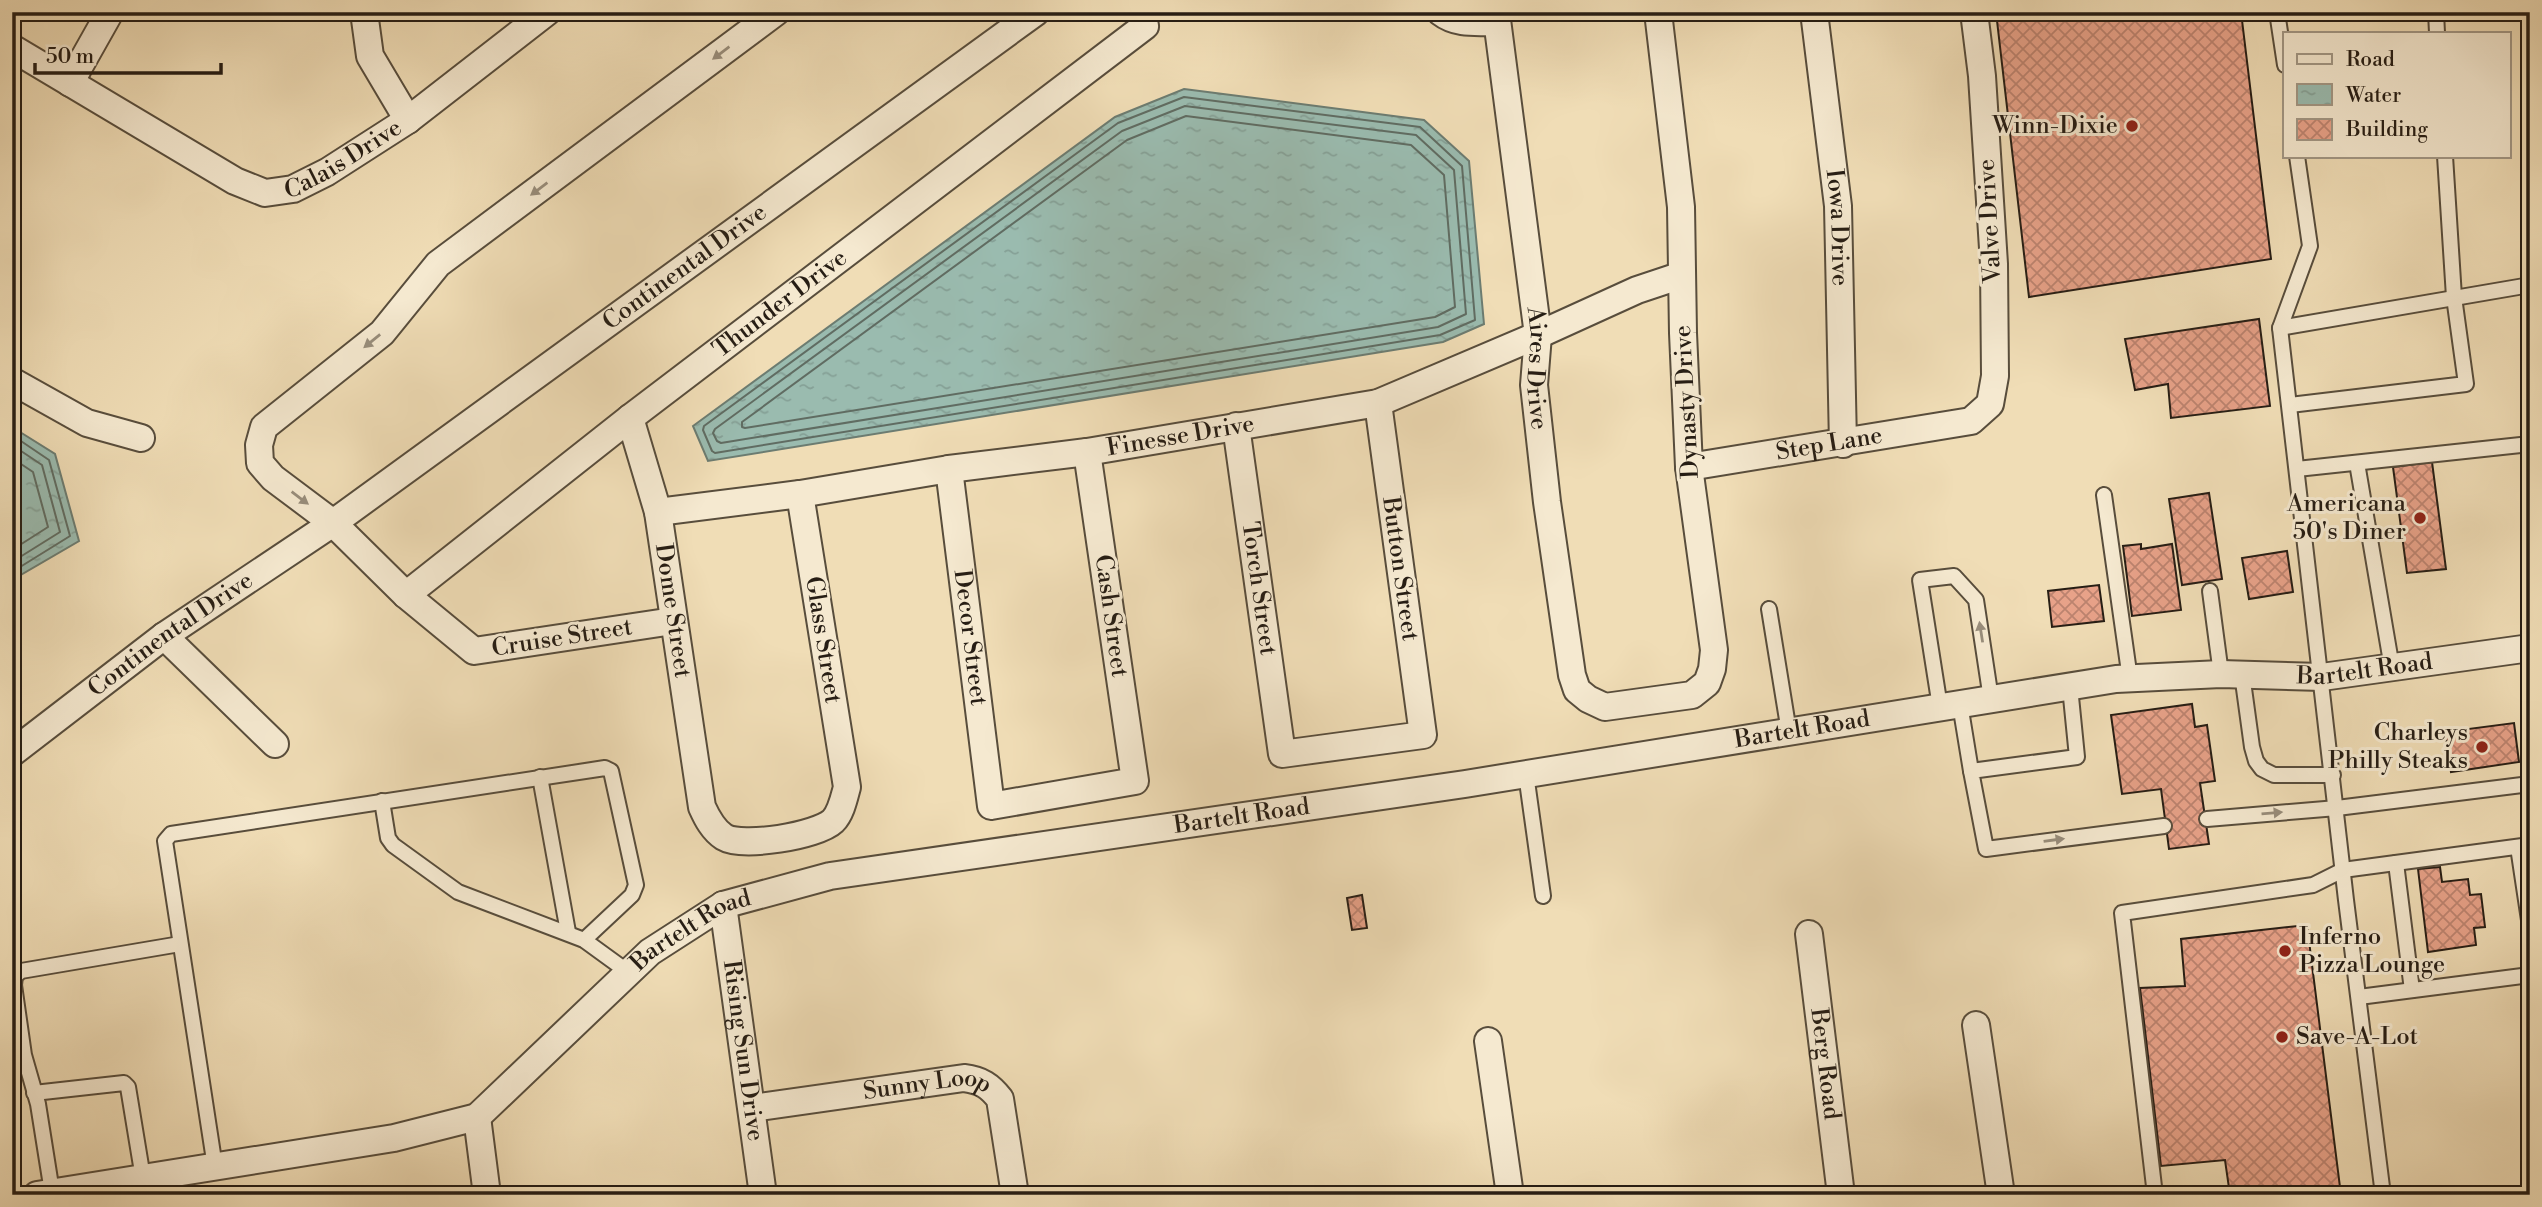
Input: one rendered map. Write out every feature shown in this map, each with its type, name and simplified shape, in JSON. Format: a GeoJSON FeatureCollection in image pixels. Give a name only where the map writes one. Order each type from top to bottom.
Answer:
{"type":"FeatureCollection","features":[{"type":"Feature","properties":{"kind":"street"},"geometry":{"type":"LineString","coordinates":[[70,83],[110,12]]}},
{"type":"Feature","properties":{"kind":"street"},"geometry":{"type":"LineString","coordinates":[[364,12],[370,55],[408,120]]}},
{"type":"Feature","properties":{"kind":"street","name":"Calais Drive"},"geometry":{"type":"LineString","coordinates":[[12,48],[234,181],[265,193],[293,189],[327,172],[408,120],[547,12]]}},
{"type":"Feature","properties":{"kind":"street"},"geometry":{"type":"LineString","coordinates":[[334,523],[273,478],[260,463],[259,445],[264,427],[382,333],[438,264],[776,12]]}},
{"type":"Feature","properties":{"kind":"street","name":"Continental Drive"},"geometry":{"type":"LineString","coordinates":[[12,753],[164,636],[334,523],[1037,12]]}},
{"type":"Feature","properties":{"kind":"street","name":"Thunder Drive"},"geometry":{"type":"LineString","coordinates":[[406,595],[630,418],[1145,26],[1142,12]]}},
{"type":"Feature","properties":{"kind":"street","name":"Dynasty Drive"},"geometry":{"type":"LineString","coordinates":[[1605,707],[1692,695],[1707,683],[1714,650],[1689,467],[1681,207],[1658,12]]}},
{"type":"Feature","properties":{"kind":"street","name":"Iowa Drive"},"geometry":{"type":"LineString","coordinates":[[1814,12],[1838,206],[1843,444]]}},
{"type":"Feature","properties":{"kind":"street","name":"Valve Drive"},"geometry":{"type":"LineString","coordinates":[[1970,421],[1990,404],[1995,376],[1992,237],[1982,76],[1974,12]]}},
{"type":"Feature","properties":{"kind":"street","name":"Aires Drive"},"geometry":{"type":"LineString","coordinates":[[1497,20],[1538,335],[1534,385],[1547,502],[1572,675],[1577,690],[1605,707]]}},
{"type":"Feature","properties":{"kind":"street","name":"Finesse Drive"},"geometry":{"type":"LineString","coordinates":[[658,512],[800,494],[949,469],[1087,452],[1378,402],[1637,290],[1682,275]]}},
{"type":"Feature","properties":{"kind":"street"},"geometry":{"type":"LineString","coordinates":[[12,382],[87,423],[141,438]]}},
{"type":"Feature","properties":{"kind":"street","name":"Button Street"},"geometry":{"type":"LineString","coordinates":[[1282,754],[1423,735],[1378,402]]}},
{"type":"Feature","properties":{"kind":"street","name":"Dome Street"},"geometry":{"type":"LineString","coordinates":[[630,418],[658,512],[702,807]]}},
{"type":"Feature","properties":{"kind":"street","name":"Step Lane"},"geometry":{"type":"LineString","coordinates":[[1689,467],[1843,444],[1970,421]]}},
{"type":"Feature","properties":{"kind":"street","name":"Torch Street"},"geometry":{"type":"LineString","coordinates":[[1236,426],[1282,754]]}},
{"type":"Feature","properties":{"kind":"street","name":"Cash Street"},"geometry":{"type":"LineString","coordinates":[[991,806],[1136,780],[1087,452]]}},
{"type":"Feature","properties":{"kind":"street","name":"Decor Street"},"geometry":{"type":"LineString","coordinates":[[949,469],[991,806]]}},
{"type":"Feature","properties":{"kind":"street","name":"Glass Street"},"geometry":{"type":"LineString","coordinates":[[702,807],[711,825],[725,838],[747,842],[817,831],[834,820],[842,806],[847,787],[800,494]]}},
{"type":"Feature","properties":{"kind":"street","name":"Cruise Street"},"geometry":{"type":"LineString","coordinates":[[334,523],[406,595],[474,652],[673,621]]}},
{"type":"Feature","properties":{"kind":"street"},"geometry":{"type":"LineString","coordinates":[[164,636],[275,744]]}},
{"type":"Feature","properties":{"kind":"street","name":"Bartelt Road"},"geometry":{"type":"LineString","coordinates":[[45,1194],[394,1138],[477,1117],[650,952],[723,905],[830,876],[1526,774],[2070,687],[2130,679],[2232,674],[2322,677],[2530,648]]}},
{"type":"Feature","properties":{"kind":"street","name":"Rising Sun Drive"},"geometry":{"type":"LineString","coordinates":[[723,905],[763,1195]]}},
{"type":"Feature","properties":{"kind":"street","name":"Berg Road"},"geometry":{"type":"LineString","coordinates":[[1809,934],[1841,1195]]}},
{"type":"Feature","properties":{"kind":"street"},"geometry":{"type":"LineString","coordinates":[[1976,1025],[2001,1195]]}},
{"type":"Feature","properties":{"kind":"street"},"geometry":{"type":"LineString","coordinates":[[1488,1041],[1510,1195]]}},
{"type":"Feature","properties":{"kind":"street","name":"Sunny Loop"},"geometry":{"type":"LineString","coordinates":[[752,1108],[964,1078],[979,1080],[1000,1099],[1015,1195]]}},
{"type":"Feature","properties":{"kind":"street"},"geometry":{"type":"LineString","coordinates":[[477,1117],[487,1195]]}},
{"type":"Feature","properties":{"kind":"lane"},"geometry":{"type":"LineString","coordinates":[[1437,12],[1437,17],[1456,27],[1497,20]]}},
{"type":"Feature","properties":{"kind":"lane"},"geometry":{"type":"LineString","coordinates":[[2277,12],[2283,52]]}},
{"type":"Feature","properties":{"kind":"lane"},"geometry":{"type":"LineString","coordinates":[[2436,12],[2437,32]]}},
{"type":"Feature","properties":{"kind":"lane"},"geometry":{"type":"LineString","coordinates":[[2297,158],[2310,246],[2280,328],[2383,1195]]}},
{"type":"Feature","properties":{"kind":"lane"},"geometry":{"type":"LineString","coordinates":[[2290,405],[2466,384],[2454,298],[2445,158]]}},
{"type":"Feature","properties":{"kind":"lane"},"geometry":{"type":"LineString","coordinates":[[2280,328],[2530,285]]}},
{"type":"Feature","properties":{"kind":"lane"},"geometry":{"type":"LineString","coordinates":[[2297,469],[2530,444]]}},
{"type":"Feature","properties":{"kind":"lane"},"geometry":{"type":"LineString","coordinates":[[2357,463],[2392,668]]}},
{"type":"Feature","properties":{"kind":"lane"},"geometry":{"type":"LineString","coordinates":[[2104,495],[2130,679]]}},
{"type":"Feature","properties":{"kind":"lane"},"geometry":{"type":"LineString","coordinates":[[1992,699],[1976,600],[1954,576],[1920,580],[1950,706],[1971,771],[1986,849],[2164,826]]}},
{"type":"Feature","properties":{"kind":"lane"},"geometry":{"type":"LineString","coordinates":[[2210,591],[2256,761],[2262,769],[2274,775],[2333,775]]}},
{"type":"Feature","properties":{"kind":"lane"},"geometry":{"type":"LineString","coordinates":[[1769,609],[1789,732]]}},
{"type":"Feature","properties":{"kind":"lane"},"geometry":{"type":"LineString","coordinates":[[1971,771],[2077,757],[2070,687]]}},
{"type":"Feature","properties":{"kind":"lane"},"geometry":{"type":"LineString","coordinates":[[215,1167],[165,841],[171,834],[605,768],[611,771],[636,885],[632,895],[584,940]]}},
{"type":"Feature","properties":{"kind":"lane"},"geometry":{"type":"LineString","coordinates":[[1526,774],[1543,896]]}},
{"type":"Feature","properties":{"kind":"lane"},"geometry":{"type":"LineString","coordinates":[[540,777],[568,932]]}},
{"type":"Feature","properties":{"kind":"lane"},"geometry":{"type":"LineString","coordinates":[[2207,819],[2337,808],[2530,784]]}},
{"type":"Feature","properties":{"kind":"lane"},"geometry":{"type":"LineString","coordinates":[[382,801],[388,838],[458,892],[497,909],[538,920],[568,932],[584,940],[628,972]]}},
{"type":"Feature","properties":{"kind":"lane"},"geometry":{"type":"LineString","coordinates":[[2155,1195],[2122,913],[2312,886],[2343,870],[2524,846],[2530,927]]}},
{"type":"Feature","properties":{"kind":"lane"},"geometry":{"type":"LineString","coordinates":[[2396,863],[2412,990]]}},
{"type":"Feature","properties":{"kind":"lane"},"geometry":{"type":"LineString","coordinates":[[45,1194],[34,1093],[24,1055],[15,976],[21,971],[180,944]]}},
{"type":"Feature","properties":{"kind":"lane"},"geometry":{"type":"LineString","coordinates":[[2359,998],[2530,975]]}},
{"type":"Feature","properties":{"kind":"lane"},"geometry":{"type":"LineString","coordinates":[[34,1093],[124,1083],[128,1087],[143,1178]]}},
{"type":"Feature","properties":{"kind":"water"},"geometry":{"type":"Polygon","coordinates":[[[1184,89],[1424,120],[1469,161],[1484,324],[1443,342],[708,461],[693,426],[1115,117],[1184,89]]]}},
{"type":"Feature","properties":{"kind":"water"},"geometry":{"type":"Polygon","coordinates":[[[12,427],[55,454],[79,541],[12,580],[12,427]]]}},
{"type":"Feature","properties":{"kind":"building","name":"Winn-Dixie"},"geometry":{"type":"Polygon","coordinates":[[[1996,12],[2241,12],[2271,259],[2029,297],[1996,12]]]}},
{"type":"Feature","properties":{"kind":"building"},"geometry":{"type":"Polygon","coordinates":[[[2259,319],[2270,406],[2171,418],[2168,384],[2135,390],[2125,339],[2259,319]]]}},
{"type":"Feature","properties":{"kind":"building","name":"Americana 50's Diner"},"geometry":{"type":"Polygon","coordinates":[[[2432,462],[2446,569],[2407,573],[2393,467],[2432,462]]]}},
{"type":"Feature","properties":{"kind":"building"},"geometry":{"type":"Polygon","coordinates":[[[2209,493],[2222,579],[2182,585],[2169,499],[2209,493]]]}},
{"type":"Feature","properties":{"kind":"building"},"geometry":{"type":"Polygon","coordinates":[[[2141,544],[2141,549],[2172,544],[2181,610],[2132,616],[2123,546],[2141,544]]]}},
{"type":"Feature","properties":{"kind":"building"},"geometry":{"type":"Polygon","coordinates":[[[2287,551],[2293,592],[2249,599],[2242,558],[2287,551]]]}},
{"type":"Feature","properties":{"kind":"building"},"geometry":{"type":"Polygon","coordinates":[[[2099,585],[2104,621],[2052,627],[2048,591],[2099,585]]]}},
{"type":"Feature","properties":{"kind":"building"},"geometry":{"type":"Polygon","coordinates":[[[2192,704],[2195,727],[2207,725],[2215,781],[2200,783],[2209,844],[2169,849],[2161,789],[2122,794],[2111,715],[2192,704]]]}},
{"type":"Feature","properties":{"kind":"building","name":"Charleys Philly Steaks"},"geometry":{"type":"Polygon","coordinates":[[[2514,723],[2519,762],[2451,772],[2445,732],[2514,723]]]}},
{"type":"Feature","properties":{"kind":"building"},"geometry":{"type":"Polygon","coordinates":[[[2440,867],[2442,882],[2468,879],[2470,895],[2481,894],[2485,927],[2474,928],[2476,945],[2428,952],[2418,869],[2440,867]]]}},
{"type":"Feature","properties":{"kind":"building"},"geometry":{"type":"Polygon","coordinates":[[[1362,895],[1367,928],[1352,930],[1347,898],[1362,895]]]}},
{"type":"Feature","properties":{"kind":"building"},"geometry":{"type":"Polygon","coordinates":[[[2307,925],[2341,1195],[2230,1195],[2225,1160],[2161,1166],[2140,988],[2185,986],[2181,939],[2307,925]]]}},
{"type":"Feature","properties":{"kind":"place","name":"Winn-Dixie"},"geometry":{"type":"Point","coordinates":[2132,126]}},
{"type":"Feature","properties":{"kind":"place","name":"Americana 50's Diner"},"geometry":{"type":"Point","coordinates":[2420,518]}},
{"type":"Feature","properties":{"kind":"place","name":"Charleys Philly Steaks"},"geometry":{"type":"Point","coordinates":[2482,747]}},
{"type":"Feature","properties":{"kind":"place","name":"Inferno Pizza Lounge"},"geometry":{"type":"Point","coordinates":[2285,951]}},
{"type":"Feature","properties":{"kind":"place","name":"Save-A-Lot"},"geometry":{"type":"Point","coordinates":[2282,1037]}}]}
